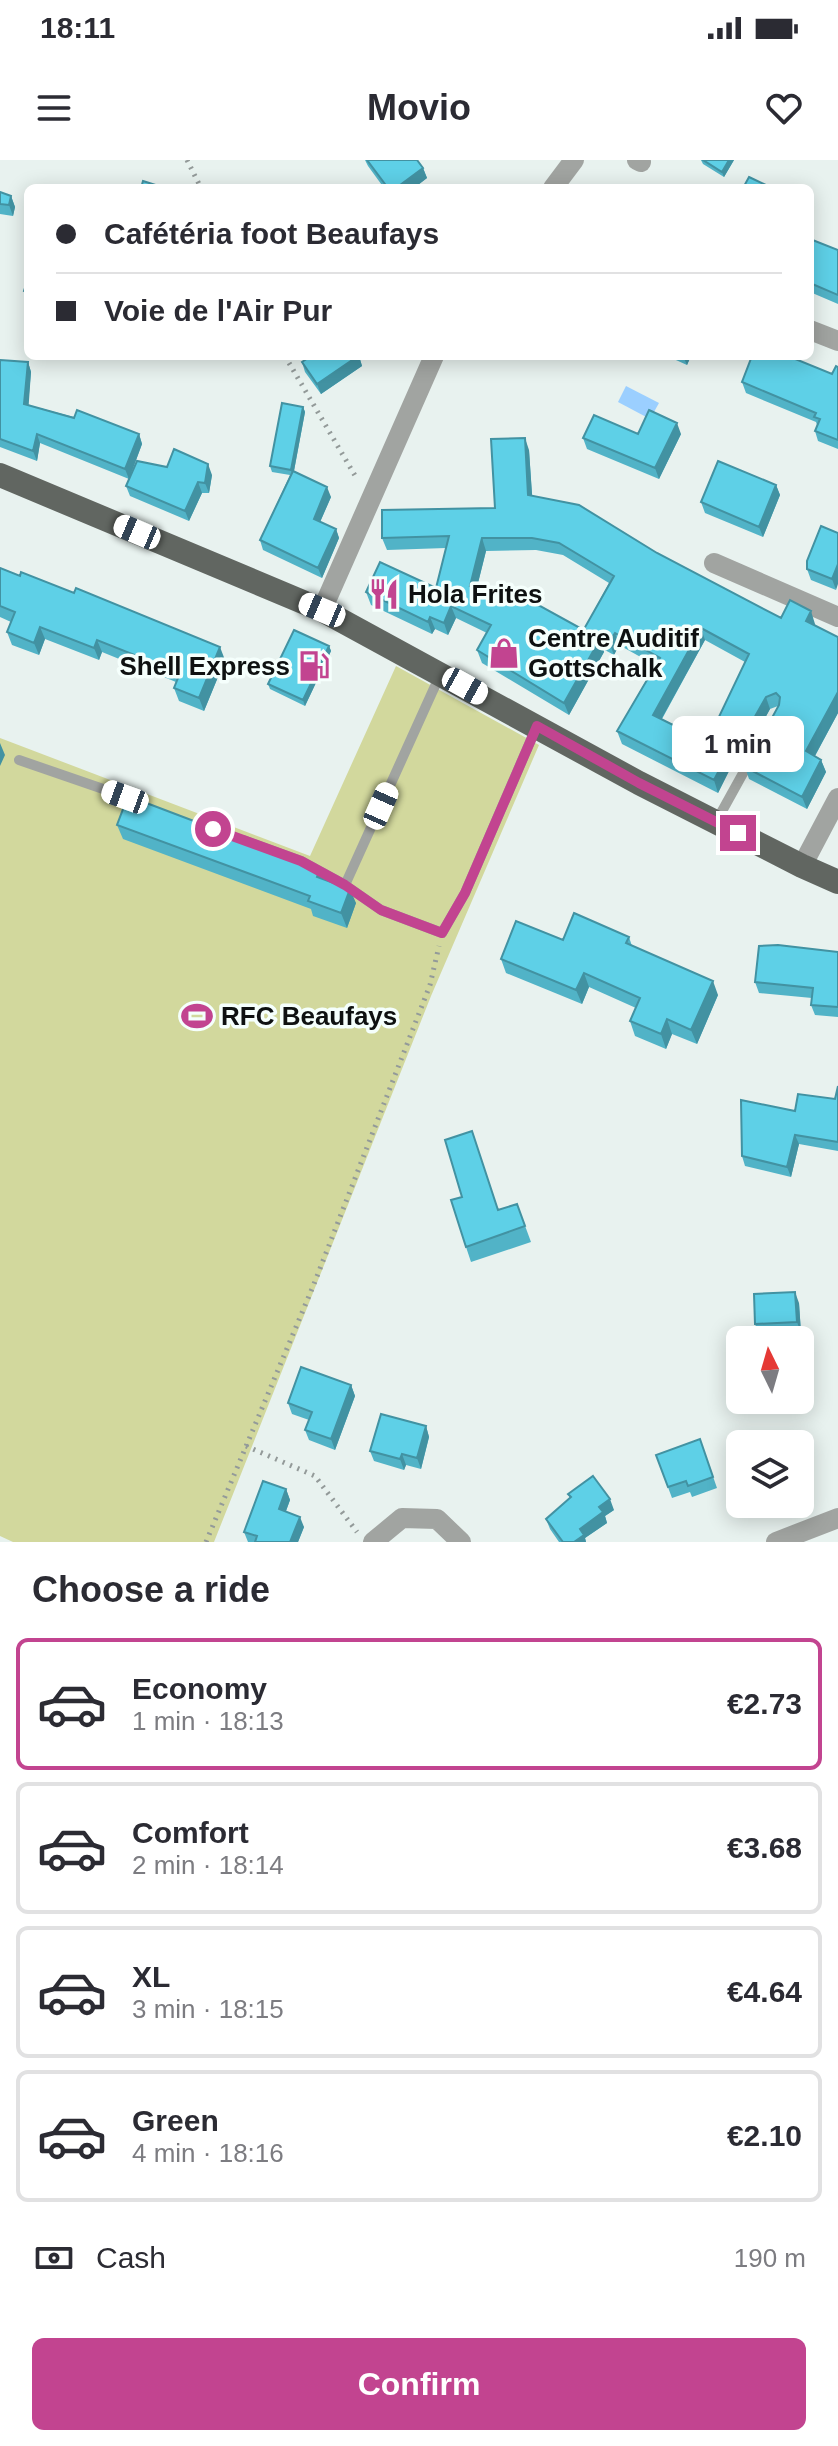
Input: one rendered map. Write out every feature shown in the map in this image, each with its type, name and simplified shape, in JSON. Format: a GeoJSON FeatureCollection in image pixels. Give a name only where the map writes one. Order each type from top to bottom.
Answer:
{"type":"FeatureCollection","features":[{"type":"Feature","properties":{"kind":"main road"},"geometry":{"type":"LineString","coordinates":[[0,475],[322,610],[716,822],[838,882]]}},
{"type":"Feature","properties":{"kind":"street"},"geometry":{"type":"LineString","coordinates":[[556,184],[574,160]]}},
{"type":"Feature","properties":{"kind":"street"},"geometry":{"type":"LineString","coordinates":[[814,332],[838,341]]}},
{"type":"Feature","properties":{"kind":"street"},"geometry":{"type":"LineString","coordinates":[[322,610],[432,360]]}},
{"type":"Feature","properties":{"kind":"street"},"geometry":{"type":"LineString","coordinates":[[714,563],[838,617]]}},
{"type":"Feature","properties":{"kind":"street"},"geometry":{"type":"LineString","coordinates":[[802,866],[838,798]]}},
{"type":"Feature","properties":{"kind":"street"},"geometry":{"type":"LineString","coordinates":[[373,1542],[402,1518],[437,1519],[461,1542]]}},
{"type":"Feature","properties":{"kind":"street"},"geometry":{"type":"LineString","coordinates":[[776,1542],[838,1518]]}},
{"type":"Feature","properties":{"kind":"lane"},"geometry":{"type":"LineString","coordinates":[[345,885],[441,673]]}},
{"type":"Feature","properties":{"kind":"lane"},"geometry":{"type":"LineString","coordinates":[[227,834],[301,861],[345,885],[381,910],[442,933],[465,893],[537,726]]}},
{"type":"Feature","properties":{"kind":"lane"},"geometry":{"type":"LineString","coordinates":[[716,822],[761,740]]}},
{"type":"Feature","properties":{"kind":"lane"},"geometry":{"type":"LineString","coordinates":[[19,760],[154,807]]}},
{"type":"Feature","properties":{"kind":"path"},"geometry":{"type":"LineString","coordinates":[[187,160],[199,184]]}},
{"type":"Feature","properties":{"kind":"path"},"geometry":{"type":"LineString","coordinates":[[287,360],[371,502]]}},
{"type":"Feature","properties":{"kind":"path"},"geometry":{"type":"LineString","coordinates":[[206,1542],[314,1284],[424,999],[442,933]]}},
{"type":"Feature","properties":{"kind":"path"},"geometry":{"type":"LineString","coordinates":[[246,1446],[315,1476],[365,1542]]}},
{"type":"Feature","properties":{"kind":"green space"},"geometry":{"type":"Polygon","coordinates":[[[396,666],[539,745],[431,996],[214,1542],[13,1542],[0,1536],[0,738],[310,856],[396,666]]]}},
{"type":"Feature","properties":{"kind":"water"},"geometry":{"type":"Polygon","coordinates":[[[626,386],[659,403],[650,419],[618,402],[626,386]]]}},
{"type":"Feature","properties":{"kind":"building"},"geometry":{"type":"Polygon","coordinates":[[[367,160],[417,160],[423,168],[401,184],[385,184],[367,160]]]}},
{"type":"Feature","properties":{"kind":"building"},"geometry":{"type":"Polygon","coordinates":[[[703,160],[729,160],[722,172],[703,160]]]}},
{"type":"Feature","properties":{"kind":"building"},"geometry":{"type":"Polygon","coordinates":[[[749,177],[764,184],[745,184],[749,177]]]}},
{"type":"Feature","properties":{"kind":"building"},"geometry":{"type":"Polygon","coordinates":[[[0,192],[11,196],[9,205],[0,204],[0,192]]]}},
{"type":"Feature","properties":{"kind":"building"},"geometry":{"type":"Polygon","coordinates":[[[814,241],[838,250],[838,295],[814,285],[814,241]]]}},
{"type":"Feature","properties":{"kind":"building"},"geometry":{"type":"Polygon","coordinates":[[[0,360],[28,362],[24,404],[74,418],[77,410],[139,434],[125,469],[37,434],[33,451],[0,439],[0,360]]]}},
{"type":"Feature","properties":{"kind":"building"},"geometry":{"type":"Polygon","coordinates":[[[305,360],[352,360],[317,384],[302,362],[305,360]]]}},
{"type":"Feature","properties":{"kind":"building"},"geometry":{"type":"Polygon","coordinates":[[[750,360],[798,360],[832,374],[838,367],[838,440],[815,431],[820,419],[814,417],[816,413],[742,382],[750,360]]]}},
{"type":"Feature","properties":{"kind":"building"},"geometry":{"type":"Polygon","coordinates":[[[282,403],[303,407],[291,470],[270,466],[282,403]]]}},
{"type":"Feature","properties":{"kind":"building"},"geometry":{"type":"Polygon","coordinates":[[[649,410],[677,423],[655,468],[583,438],[594,415],[638,434],[649,410]]]}},
{"type":"Feature","properties":{"kind":"building"},"geometry":{"type":"Polygon","coordinates":[[[525,438],[528,495],[579,505],[657,553],[781,618],[790,600],[811,611],[806,621],[838,637],[838,692],[806,751],[821,760],[802,797],[745,767],[779,705],[780,697],[776,693],[766,697],[731,759],[726,757],[714,780],[617,731],[660,658],[615,633],[609,642],[584,629],[614,576],[559,543],[532,538],[482,538],[470,586],[529,592],[529,600],[600,639],[564,703],[477,650],[491,625],[451,606],[444,623],[430,617],[428,622],[366,592],[380,562],[436,588],[449,536],[382,538],[382,510],[495,508],[491,439],[525,438]],[[701,628],[653,715],[707,742],[749,654],[701,628]]]}},
{"type":"Feature","properties":{"kind":"building"},"geometry":{"type":"Polygon","coordinates":[[[174,449],[208,464],[205,483],[198,482],[185,511],[126,486],[137,461],[167,467],[174,449]]]}},
{"type":"Feature","properties":{"kind":"building"},"geometry":{"type":"Polygon","coordinates":[[[718,461],[776,485],[759,527],[701,502],[718,461]]]}},
{"type":"Feature","properties":{"kind":"building"},"geometry":{"type":"Polygon","coordinates":[[[293,471],[327,487],[314,519],[336,529],[318,568],[260,540],[293,471]]]}},
{"type":"Feature","properties":{"kind":"building"},"geometry":{"type":"Polygon","coordinates":[[[821,526],[838,533],[838,564],[832,579],[807,569],[807,561],[821,526]]]}},
{"type":"Feature","properties":{"kind":"building"},"geometry":{"type":"Polygon","coordinates":[[[0,568],[20,576],[21,572],[74,593],[76,588],[220,647],[199,698],[174,688],[180,673],[97,640],[94,648],[40,627],[34,643],[7,632],[15,612],[0,606],[0,568]]]}},
{"type":"Feature","properties":{"kind":"building"},"geometry":{"type":"Polygon","coordinates":[[[294,630],[329,646],[303,700],[268,684],[294,630]]]}},
{"type":"Feature","properties":{"kind":"building"},"geometry":{"type":"Polygon","coordinates":[[[128,796],[320,869],[317,877],[350,889],[341,913],[308,901],[310,896],[117,825],[128,796]]]}},
{"type":"Feature","properties":{"kind":"building"},"geometry":{"type":"Polygon","coordinates":[[[574,913],[629,937],[626,943],[713,981],[691,1030],[667,1019],[661,1034],[630,1021],[640,998],[584,973],[576,990],[501,959],[516,921],[563,940],[574,913]]]}},
{"type":"Feature","properties":{"kind":"building"},"geometry":{"type":"Polygon","coordinates":[[[778,945],[838,952],[838,1007],[811,1005],[813,988],[755,982],[759,946],[778,945]]]}},
{"type":"Feature","properties":{"kind":"building"},"geometry":{"type":"Polygon","coordinates":[[[838,1086],[838,1142],[795,1135],[787,1167],[742,1156],[741,1100],[795,1111],[798,1094],[835,1099],[838,1086]]]}},
{"type":"Feature","properties":{"kind":"building"},"geometry":{"type":"Polygon","coordinates":[[[472,1131],[498,1210],[517,1204],[525,1226],[466,1247],[451,1200],[462,1197],[445,1140],[472,1131]]]}},
{"type":"Feature","properties":{"kind":"building"},"geometry":{"type":"Polygon","coordinates":[[[795,1292],[797,1322],[755,1324],[754,1294],[795,1292]]]}},
{"type":"Feature","properties":{"kind":"building"},"geometry":{"type":"Polygon","coordinates":[[[301,1367],[351,1385],[331,1439],[305,1430],[312,1412],[288,1403],[301,1367]]]}},
{"type":"Feature","properties":{"kind":"building"},"geometry":{"type":"Polygon","coordinates":[[[381,1414],[426,1426],[417,1458],[402,1454],[400,1459],[370,1451],[381,1414]]]}},
{"type":"Feature","properties":{"kind":"building"},"geometry":{"type":"Polygon","coordinates":[[[700,1439],[713,1477],[688,1486],[686,1481],[668,1487],[656,1455],[700,1439]]]}},
{"type":"Feature","properties":{"kind":"building"},"geometry":{"type":"Polygon","coordinates":[[[593,1476],[610,1499],[599,1507],[603,1512],[580,1529],[584,1535],[574,1542],[563,1542],[546,1519],[571,1497],[568,1494],[593,1476]]]}},
{"type":"Feature","properties":{"kind":"building"},"geometry":{"type":"Polygon","coordinates":[[[263,1481],[286,1489],[279,1509],[300,1517],[290,1542],[255,1542],[257,1536],[244,1532],[263,1481]]]}},
{"type":"Feature","properties":{"kind":"place","name":"Hola Frites"},"geometry":{"type":"Point","coordinates":[384,594]}},
{"type":"Feature","properties":{"kind":"place","name":"Centre Auditif Gottschalk"},"geometry":{"type":"Point","coordinates":[504,653]}},
{"type":"Feature","properties":{"kind":"place","name":"Shell Express"},"geometry":{"type":"Point","coordinates":[314,666]}},
{"type":"Feature","properties":{"kind":"place","name":"RFC Beaufays"},"geometry":{"type":"Point","coordinates":[197,1016]}},
{"type":"Feature","properties":{"kind":"route"},"geometry":{"type":"LineString","coordinates":[[213,829],[301,861],[345,885],[381,910],[442,933],[465,893],[537,726],[738,833]]}}]}
